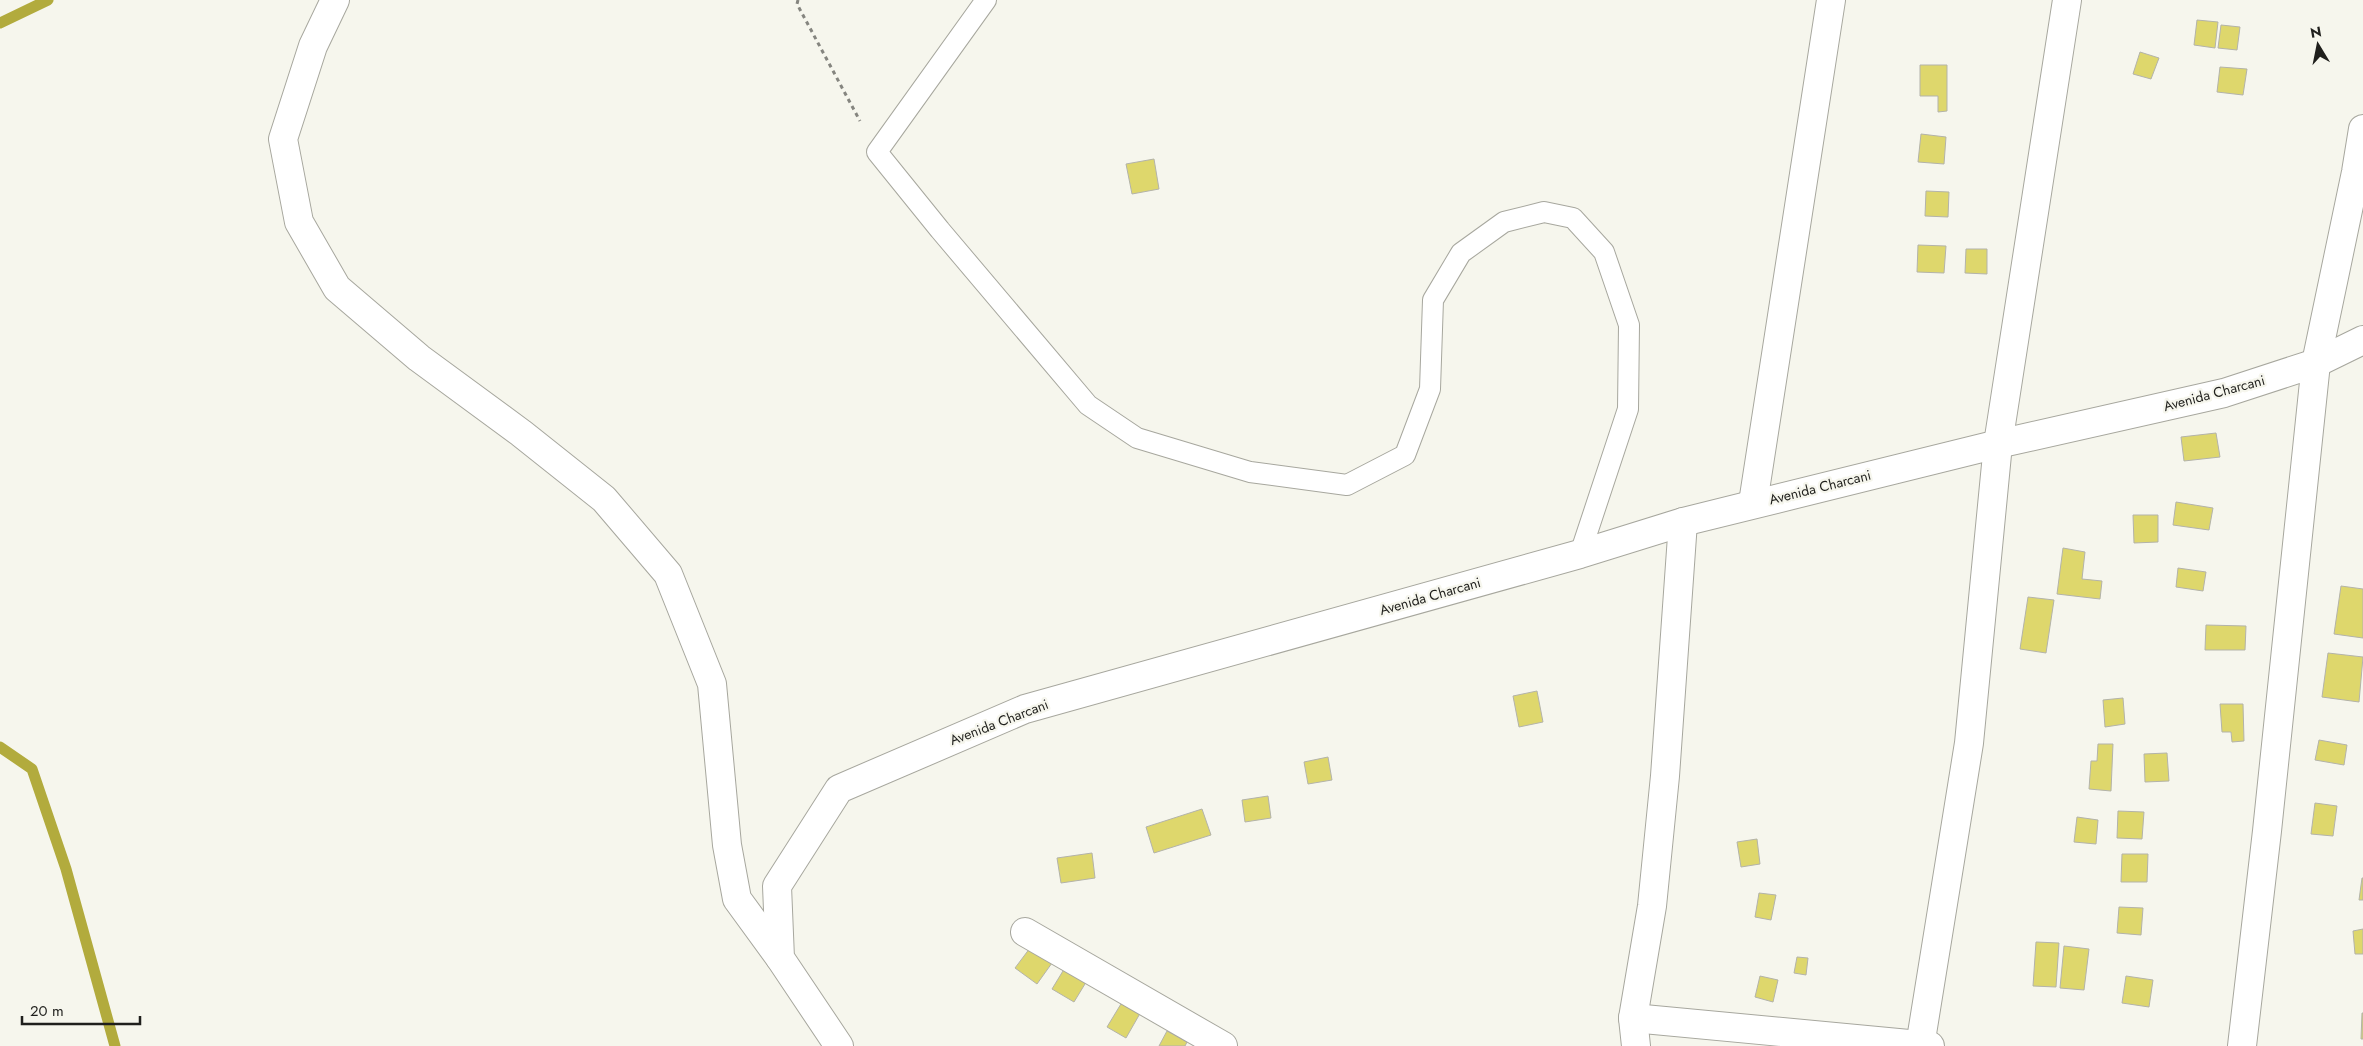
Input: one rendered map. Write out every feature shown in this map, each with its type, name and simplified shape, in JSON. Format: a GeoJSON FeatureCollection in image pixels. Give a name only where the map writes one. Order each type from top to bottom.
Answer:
{"type":"FeatureCollection","features":[{"type":"Feature","properties":{"kind":"street"},"geometry":{"type":"LineString","coordinates":[[335,0],[313,46],[283,139],[299,222],[337,288],[419,358],[521,433],[604,499],[668,574],[712,684],[727,845],[737,898],[780,958],[838,1046]]}},
{"type":"Feature","properties":{"kind":"street"},"geometry":{"type":"LineString","coordinates":[[1753,503],[1831,0]]}},
{"type":"Feature","properties":{"kind":"street"},"geometry":{"type":"LineString","coordinates":[[1633,1018],[1924,1046],[1969,743],[1998,444],[2067,0]]}},
{"type":"Feature","properties":{"kind":"street"},"geometry":{"type":"LineString","coordinates":[[2242,1046],[2268,821],[2316,363],[2356,172],[2363,129]]}},
{"type":"Feature","properties":{"kind":"street","name":"Avenida Charcani"},"geometry":{"type":"LineString","coordinates":[[780,958],[777,886],[839,789],[1025,709],[1580,554],[1683,522],[1753,503],[1998,444],[2224,393],[2316,363],[2363,340]]}},
{"type":"Feature","properties":{"kind":"street"},"geometry":{"type":"LineString","coordinates":[[1636,1046],[1633,1018],[1654,888],[1665,776],[1683,522]]}},
{"type":"Feature","properties":{"kind":"street"},"geometry":{"type":"LineString","coordinates":[[1025,932],[1224,1046]]}},
{"type":"Feature","properties":{"kind":"lane"},"geometry":{"type":"LineString","coordinates":[[986,0],[877,152],[940,230],[1088,405],[1137,438],[1250,472],[1347,485],[1405,455],[1430,389],[1433,300],[1461,253],[1504,222],[1544,212],[1573,218],[1604,252],[1628,325],[1628,409],[1580,554]]}},
{"type":"Feature","properties":{"kind":"path"},"geometry":{"type":"LineString","coordinates":[[798,0],[797,4],[877,152]]}},
{"type":"Feature","properties":{"kind":"building"},"geometry":{"type":"Polygon","coordinates":[[[2197,20],[2218,22],[2215,48],[2194,45],[2197,20]]]}},
{"type":"Feature","properties":{"kind":"building"},"geometry":{"type":"Polygon","coordinates":[[[2221,25],[2240,27],[2237,50],[2218,48],[2221,25]]]}},
{"type":"Feature","properties":{"kind":"building"},"geometry":{"type":"Polygon","coordinates":[[[2140,52],[2159,58],[2151,79],[2133,74],[2140,52]]]}},
{"type":"Feature","properties":{"kind":"building"},"geometry":{"type":"Polygon","coordinates":[[[1920,65],[1947,65],[1947,111],[1938,112],[1938,96],[1920,96],[1920,65]]]}},
{"type":"Feature","properties":{"kind":"building"},"geometry":{"type":"Polygon","coordinates":[[[2220,67],[2247,69],[2243,95],[2217,92],[2220,67]]]}},
{"type":"Feature","properties":{"kind":"building"},"geometry":{"type":"Polygon","coordinates":[[[1921,134],[1946,137],[1944,164],[1918,162],[1921,134]]]}},
{"type":"Feature","properties":{"kind":"building"},"geometry":{"type":"Polygon","coordinates":[[[1154,159],[1159,189],[1132,194],[1126,164],[1154,159]]]}},
{"type":"Feature","properties":{"kind":"building"},"geometry":{"type":"Polygon","coordinates":[[[1926,191],[1949,192],[1948,217],[1925,216],[1926,191]]]}},
{"type":"Feature","properties":{"kind":"building"},"geometry":{"type":"Polygon","coordinates":[[[1918,245],[1946,246],[1944,273],[1917,272],[1918,245]]]}},
{"type":"Feature","properties":{"kind":"building"},"geometry":{"type":"Polygon","coordinates":[[[1966,249],[1987,249],[1987,274],[1965,273],[1966,249]]]}},
{"type":"Feature","properties":{"kind":"building"},"geometry":{"type":"Polygon","coordinates":[[[2216,433],[2220,457],[2184,461],[2181,437],[2216,433]]]}},
{"type":"Feature","properties":{"kind":"building"},"geometry":{"type":"Polygon","coordinates":[[[2176,502],[2213,508],[2209,530],[2173,525],[2176,502]]]}},
{"type":"Feature","properties":{"kind":"building"},"geometry":{"type":"Polygon","coordinates":[[[2133,515],[2158,515],[2158,542],[2134,543],[2133,515]]]}},
{"type":"Feature","properties":{"kind":"building"},"geometry":{"type":"Polygon","coordinates":[[[2063,548],[2085,552],[2082,579],[2102,581],[2100,599],[2057,594],[2063,548]]]}},
{"type":"Feature","properties":{"kind":"building"},"geometry":{"type":"Polygon","coordinates":[[[2178,568],[2206,572],[2203,591],[2176,587],[2178,568]]]}},
{"type":"Feature","properties":{"kind":"building"},"geometry":{"type":"Polygon","coordinates":[[[2341,586],[2363,589],[2363,638],[2334,634],[2341,586]]]}},
{"type":"Feature","properties":{"kind":"building"},"geometry":{"type":"Polygon","coordinates":[[[2028,597],[2054,600],[2046,653],[2020,649],[2028,597]]]}},
{"type":"Feature","properties":{"kind":"building"},"geometry":{"type":"Polygon","coordinates":[[[2206,625],[2246,626],[2245,650],[2205,650],[2206,625]]]}},
{"type":"Feature","properties":{"kind":"building"},"geometry":{"type":"Polygon","coordinates":[[[2328,653],[2363,657],[2359,702],[2322,697],[2328,653]]]}},
{"type":"Feature","properties":{"kind":"building"},"geometry":{"type":"Polygon","coordinates":[[[1537,691],[1543,722],[1519,727],[1513,696],[1537,691]]]}},
{"type":"Feature","properties":{"kind":"building"},"geometry":{"type":"Polygon","coordinates":[[[2123,698],[2125,724],[2105,727],[2103,700],[2123,698]]]}},
{"type":"Feature","properties":{"kind":"building"},"geometry":{"type":"Polygon","coordinates":[[[2220,704],[2243,704],[2244,741],[2232,742],[2231,732],[2222,732],[2220,704]]]}},
{"type":"Feature","properties":{"kind":"building"},"geometry":{"type":"Polygon","coordinates":[[[2319,740],[2347,745],[2344,765],[2315,760],[2319,740]]]}},
{"type":"Feature","properties":{"kind":"building"},"geometry":{"type":"Polygon","coordinates":[[[2098,744],[2113,744],[2111,791],[2089,789],[2091,761],[2097,761],[2098,744]]]}},
{"type":"Feature","properties":{"kind":"building"},"geometry":{"type":"Polygon","coordinates":[[[2167,753],[2169,781],[2145,782],[2144,754],[2167,753]]]}},
{"type":"Feature","properties":{"kind":"building"},"geometry":{"type":"Polygon","coordinates":[[[1328,757],[1332,780],[1308,784],[1304,762],[1328,757]]]}},
{"type":"Feature","properties":{"kind":"building"},"geometry":{"type":"Polygon","coordinates":[[[1268,796],[1271,818],[1245,822],[1242,800],[1268,796]]]}},
{"type":"Feature","properties":{"kind":"building"},"geometry":{"type":"Polygon","coordinates":[[[2315,803],[2337,806],[2333,836],[2311,834],[2315,803]]]}},
{"type":"Feature","properties":{"kind":"building"},"geometry":{"type":"Polygon","coordinates":[[[1202,809],[1211,835],[1154,853],[1146,827],[1202,809]]]}},
{"type":"Feature","properties":{"kind":"building"},"geometry":{"type":"Polygon","coordinates":[[[2118,811],[2144,812],[2142,839],[2117,838],[2118,811]]]}},
{"type":"Feature","properties":{"kind":"building"},"geometry":{"type":"Polygon","coordinates":[[[2077,817],[2098,820],[2096,844],[2074,842],[2077,817]]]}},
{"type":"Feature","properties":{"kind":"building"},"geometry":{"type":"Polygon","coordinates":[[[1757,839],[1760,864],[1741,867],[1737,842],[1757,839]]]}},
{"type":"Feature","properties":{"kind":"building"},"geometry":{"type":"Polygon","coordinates":[[[1092,853],[1095,878],[1061,883],[1057,858],[1092,853]]]}},
{"type":"Feature","properties":{"kind":"building"},"geometry":{"type":"Polygon","coordinates":[[[2122,854],[2148,854],[2147,882],[2121,882],[2122,854]]]}},
{"type":"Feature","properties":{"kind":"building"},"geometry":{"type":"Polygon","coordinates":[[[2362,878],[2363,900],[2359,900],[2362,878]]]}},
{"type":"Feature","properties":{"kind":"building"},"geometry":{"type":"Polygon","coordinates":[[[1759,893],[1776,895],[1771,920],[1755,917],[1759,893]]]}},
{"type":"Feature","properties":{"kind":"building"},"geometry":{"type":"Polygon","coordinates":[[[2119,907],[2143,908],[2141,935],[2117,933],[2119,907]]]}},
{"type":"Feature","properties":{"kind":"building"},"geometry":{"type":"Polygon","coordinates":[[[2363,929],[2363,954],[2355,954],[2353,931],[2363,929]]]}},
{"type":"Feature","properties":{"kind":"building"},"geometry":{"type":"Polygon","coordinates":[[[2036,942],[2059,943],[2056,987],[2033,986],[2036,942]]]}},
{"type":"Feature","properties":{"kind":"building"},"geometry":{"type":"Polygon","coordinates":[[[2064,946],[2089,949],[2084,990],[2060,988],[2064,946]]]}},
{"type":"Feature","properties":{"kind":"building"},"geometry":{"type":"Polygon","coordinates":[[[1030,948],[1052,963],[1037,984],[1015,968],[1030,948]]]}},
{"type":"Feature","properties":{"kind":"building"},"geometry":{"type":"Polygon","coordinates":[[[1797,957],[1808,958],[1806,975],[1794,973],[1797,957]]]}},
{"type":"Feature","properties":{"kind":"building"},"geometry":{"type":"Polygon","coordinates":[[[1066,966],[1088,979],[1074,1002],[1052,989],[1066,966]]]}},
{"type":"Feature","properties":{"kind":"building"},"geometry":{"type":"Polygon","coordinates":[[[1760,976],[1778,980],[1773,1002],[1755,997],[1760,976]]]}},
{"type":"Feature","properties":{"kind":"building"},"geometry":{"type":"Polygon","coordinates":[[[2126,976],[2153,980],[2149,1007],[2122,1003],[2126,976]]]}},
{"type":"Feature","properties":{"kind":"building"},"geometry":{"type":"Polygon","coordinates":[[[1124,999],[1142,1010],[1126,1038],[1107,1027],[1124,999]]]}},
{"type":"Feature","properties":{"kind":"building"},"geometry":{"type":"Polygon","coordinates":[[[2362,1013],[2363,1039],[2361,1039],[2362,1013]]]}},
{"type":"Feature","properties":{"kind":"building"},"geometry":{"type":"Polygon","coordinates":[[[1167,1031],[1187,1042],[1185,1046],[1159,1046],[1167,1031]]]}},
{"type":"Feature","properties":{"kind":"waterway"},"geometry":{"type":"LineString","coordinates":[[0,23],[48,0]]}},
{"type":"Feature","properties":{"kind":"waterway"},"geometry":{"type":"LineString","coordinates":[[0,747],[32,769],[66,869],[115,1046]]}}]}
